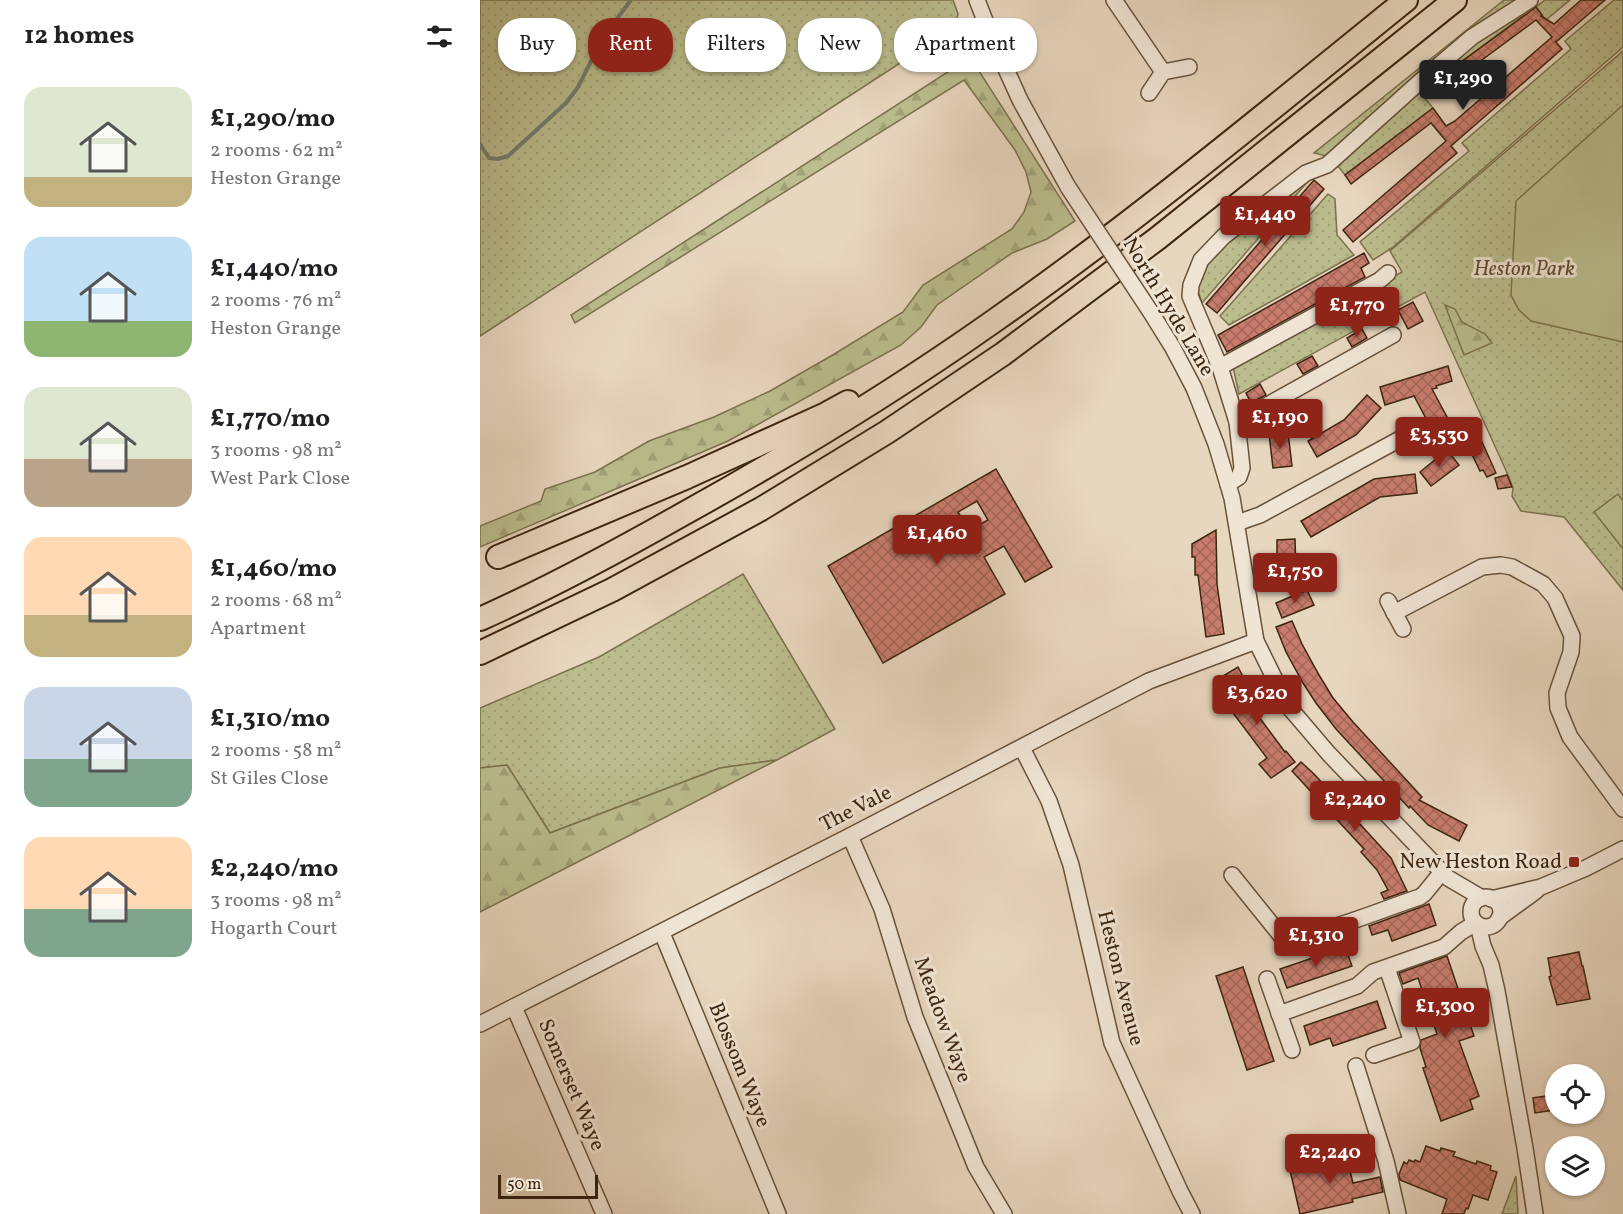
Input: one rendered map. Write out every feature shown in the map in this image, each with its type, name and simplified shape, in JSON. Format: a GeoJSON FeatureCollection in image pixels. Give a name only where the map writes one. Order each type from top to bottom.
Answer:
{"type":"FeatureCollection","features":[{"type":"Feature","properties":{"kind":"highway"},"geometry":{"type":"LineString","coordinates":[[480,619],[615,552],[769,466],[884,396],[1077,261],[1406,0]]}},
{"type":"Feature","properties":{"kind":"highway"},"geometry":{"type":"LineString","coordinates":[[480,653],[612,590],[761,509],[887,432],[1003,354],[1158,238],[1455,0]]}},
{"type":"Feature","properties":{"kind":"highway"},"geometry":{"type":"LineString","coordinates":[[498,557],[687,477],[826,414],[994,321]]}},
{"type":"Feature","properties":{"kind":"street","name":"North Hyde Lane"},"geometry":{"type":"LineString","coordinates":[[977,0],[1025,110],[1068,187],[1150,311],[1194,388],[1216,444],[1228,484],[1237,523],[1256,641],[1288,706],[1329,754],[1445,875],[1475,920],[1491,965]]}},
{"type":"Feature","properties":{"kind":"street"},"geometry":{"type":"LineString","coordinates":[[1114,0],[1163,72]]}},
{"type":"Feature","properties":{"kind":"street"},"geometry":{"type":"LineString","coordinates":[[1228,484],[1239,477],[1242,468],[1237,422],[1220,367],[1191,296],[1191,285],[1201,260],[1224,236],[1306,173],[1327,165],[1472,37],[1530,0]]}},
{"type":"Feature","properties":{"kind":"street"},"geometry":{"type":"LineString","coordinates":[[1149,93],[1163,72],[1189,67]]}},
{"type":"Feature","properties":{"kind":"street"},"geometry":{"type":"LineString","coordinates":[[1220,367],[1380,280],[1388,273]]}},
{"type":"Feature","properties":{"kind":"street"},"geometry":{"type":"LineString","coordinates":[[1237,422],[1393,335]]}},
{"type":"Feature","properties":{"kind":"street"},"geometry":{"type":"LineString","coordinates":[[1237,523],[1260,514],[1400,439]]}},
{"type":"Feature","properties":{"kind":"street"},"geometry":{"type":"LineString","coordinates":[[1403,629],[1391,607],[1482,567],[1501,565],[1512,567],[1543,584],[1555,598],[1572,636],[1571,652],[1557,693],[1560,715],[1570,736],[1623,808]]}},
{"type":"Feature","properties":{"kind":"street","name":"The Vale"},"geometry":{"type":"LineString","coordinates":[[480,1024],[662,933],[1149,681],[1256,641]]}},
{"type":"Feature","properties":{"kind":"street","name":"Heston Avenue"},"geometry":{"type":"LineString","coordinates":[[1022,748],[1049,801],[1071,865],[1112,1043],[1192,1214]]}},
{"type":"Feature","properties":{"kind":"street","name":"Meadow Waye"},"geometry":{"type":"LineString","coordinates":[[850,836],[882,909],[915,1017],[976,1167],[1004,1214]]}},
{"type":"Feature","properties":{"kind":"street"},"geometry":{"type":"LineString","coordinates":[[1475,920],[1474,903],[1541,888],[1623,849]]}},
{"type":"Feature","properties":{"kind":"street"},"geometry":{"type":"LineString","coordinates":[[1232,875],[1282,938],[1302,936],[1343,925],[1420,897],[1445,875]]}},
{"type":"Feature","properties":{"kind":"street","name":"North Hyde Lane"},"geometry":{"type":"LineString","coordinates":[[1445,875],[1487,899]]}},
{"type":"Feature","properties":{"kind":"street"},"geometry":{"type":"LineString","coordinates":[[1475,920],[1488,927],[1541,888]]}},
{"type":"Feature","properties":{"kind":"street"},"geometry":{"type":"LineString","coordinates":[[1487,899],[1498,905],[1500,914],[1491,965],[1526,1148],[1533,1212]]}},
{"type":"Feature","properties":{"kind":"street"},"geometry":{"type":"LineString","coordinates":[[1279,1014],[1357,986],[1373,972],[1444,947],[1475,920]]}},
{"type":"Feature","properties":{"kind":"street","name":"Blossom Waye"},"geometry":{"type":"LineString","coordinates":[[662,933],[778,1214]]}},
{"type":"Feature","properties":{"kind":"street"},"geometry":{"type":"LineString","coordinates":[[1374,1055],[1412,1042],[1386,968]]}},
{"type":"Feature","properties":{"kind":"street"},"geometry":{"type":"LineString","coordinates":[[1267,978],[1292,1050]]}},
{"type":"Feature","properties":{"kind":"street","name":"Somerset Waye"},"geometry":{"type":"LineString","coordinates":[[514,1007],[604,1214]]}},
{"type":"Feature","properties":{"kind":"street"},"geometry":{"type":"LineString","coordinates":[[1356,1066],[1386,1161],[1398,1214]]}},
{"type":"Feature","properties":{"kind":"green space"},"geometry":{"type":"Polygon","coordinates":[[[480,0],[953,0],[958,14],[957,18],[894,18],[894,67],[480,336],[480,0]]]}},
{"type":"Feature","properties":{"kind":"green space"},"geometry":{"type":"Polygon","coordinates":[[[1504,0],[1521,0],[1330,157],[1314,153],[1504,0]]]}},
{"type":"Feature","properties":{"kind":"green space"},"geometry":{"type":"Polygon","coordinates":[[[1545,0],[1570,0],[1546,20],[1536,7],[1545,0]]]}},
{"type":"Feature","properties":{"kind":"green space"},"geometry":{"type":"Polygon","coordinates":[[[1614,0],[1623,0],[1623,47],[1392,248],[1373,260],[1360,242],[1469,151],[1462,143],[1571,49],[1565,41],[1614,0]]]}},
{"type":"Feature","properties":{"kind":"green space"},"geometry":{"type":"Polygon","coordinates":[[[1518,11],[1524,15],[1438,79],[1433,73],[1518,11]]]}},
{"type":"Feature","properties":{"kind":"green space","name":"Heston Park"},"geometry":{"type":"Polygon","coordinates":[[[1623,51],[1623,590],[1564,517],[1521,511],[1512,496],[1513,488],[1508,475],[1425,292],[1239,394],[1233,367],[1402,272],[1390,251],[1623,51]]]}},
{"type":"Feature","properties":{"kind":"green space"},"geometry":{"type":"Polygon","coordinates":[[[948,72],[980,72],[1075,221],[1047,239],[1012,253],[937,305],[921,327],[901,345],[728,441],[480,547],[480,526],[541,501],[545,489],[595,472],[649,441],[714,417],[770,391],[903,312],[923,285],[1012,229],[1024,212],[1031,192],[1026,172],[1015,150],[964,80],[575,323],[571,315],[948,72]]]}},
{"type":"Feature","properties":{"kind":"green space"},"geometry":{"type":"Polygon","coordinates":[[[1420,92],[1433,108],[1345,175],[1338,166],[1339,163],[1420,92]]]}},
{"type":"Feature","properties":{"kind":"green space"},"geometry":{"type":"Polygon","coordinates":[[[1623,105],[1623,342],[1531,321],[1519,310],[1511,295],[1516,201],[1623,105]]]}},
{"type":"Feature","properties":{"kind":"green space"},"geometry":{"type":"Polygon","coordinates":[[[1310,179],[1202,303],[1197,288],[1199,277],[1213,252],[1310,179]]]}},
{"type":"Feature","properties":{"kind":"green space"},"geometry":{"type":"Polygon","coordinates":[[[1328,194],[1335,199],[1337,235],[1354,255],[1229,325],[1220,316],[1328,194]]]}},
{"type":"Feature","properties":{"kind":"green space"},"geometry":{"type":"Polygon","coordinates":[[[1445,305],[1455,309],[1462,322],[1485,334],[1492,343],[1464,355],[1445,305]]]}},
{"type":"Feature","properties":{"kind":"green space"},"geometry":{"type":"Polygon","coordinates":[[[1618,494],[1623,501],[1623,549],[1594,512],[1618,494]]]}},
{"type":"Feature","properties":{"kind":"green space"},"geometry":{"type":"Polygon","coordinates":[[[743,574],[835,729],[777,760],[720,768],[550,833],[507,765],[480,768],[480,708],[599,657],[743,574]]]}},
{"type":"Feature","properties":{"kind":"green space"},"geometry":{"type":"Polygon","coordinates":[[[777,760],[480,912],[480,768],[507,765],[550,833],[720,768],[777,760]]]}},
{"type":"Feature","properties":{"kind":"green space"},"geometry":{"type":"Polygon","coordinates":[[[1516,1176],[1518,1214],[1502,1214],[1516,1176]]]}},
{"type":"Feature","properties":{"kind":"building"},"geometry":{"type":"Polygon","coordinates":[[[1581,0],[1605,0],[1555,41],[1562,49],[1451,146],[1457,153],[1353,242],[1343,230],[1446,141],[1431,123],[1351,184],[1345,175],[1433,108],[1446,126],[1455,121],[1552,37],[1536,20],[1444,88],[1438,79],[1536,7],[1541,16],[1554,24],[1581,0]]]}},
{"type":"Feature","properties":{"kind":"building"},"geometry":{"type":"Polygon","coordinates":[[[1314,180],[1324,189],[1217,313],[1206,304],[1314,180]]]}},
{"type":"Feature","properties":{"kind":"building"},"geometry":{"type":"Polygon","coordinates":[[[1364,253],[1369,263],[1361,268],[1365,277],[1227,352],[1218,335],[1364,253]]]}},
{"type":"Feature","properties":{"kind":"building"},"geometry":{"type":"Polygon","coordinates":[[[1413,302],[1423,321],[1408,329],[1398,310],[1413,302]]]}},
{"type":"Feature","properties":{"kind":"building"},"geometry":{"type":"Polygon","coordinates":[[[1362,329],[1367,338],[1352,347],[1347,338],[1362,329]]]}},
{"type":"Feature","properties":{"kind":"building"},"geometry":{"type":"Polygon","coordinates":[[[1312,356],[1318,366],[1303,374],[1297,364],[1312,356]]]}},
{"type":"Feature","properties":{"kind":"building"},"geometry":{"type":"Polygon","coordinates":[[[1448,366],[1452,381],[1432,389],[1454,430],[1437,439],[1414,396],[1385,405],[1380,387],[1448,366]]]}},
{"type":"Feature","properties":{"kind":"building"},"geometry":{"type":"Polygon","coordinates":[[[1260,384],[1266,395],[1251,403],[1246,393],[1260,384]]]}},
{"type":"Feature","properties":{"kind":"building"},"geometry":{"type":"Polygon","coordinates":[[[1367,395],[1381,408],[1356,435],[1317,457],[1308,441],[1344,420],[1367,395]]]}},
{"type":"Feature","properties":{"kind":"building"},"geometry":{"type":"Polygon","coordinates":[[[1288,432],[1292,466],[1273,468],[1269,434],[1288,432]]]}},
{"type":"Feature","properties":{"kind":"building"},"geometry":{"type":"Polygon","coordinates":[[[1478,433],[1496,473],[1487,477],[1483,470],[1480,471],[1468,446],[1472,444],[1469,437],[1478,433]]]}},
{"type":"Feature","properties":{"kind":"building"},"geometry":{"type":"Polygon","coordinates":[[[1447,450],[1459,465],[1431,486],[1420,472],[1447,450]]]}},
{"type":"Feature","properties":{"kind":"building"},"geometry":{"type":"Polygon","coordinates":[[[996,469],[1052,567],[1025,582],[1004,546],[984,557],[1005,594],[883,663],[828,566],[996,469]],[[977,501],[958,512],[969,531],[988,520],[977,501]]]}},
{"type":"Feature","properties":{"kind":"building"},"geometry":{"type":"Polygon","coordinates":[[[1415,474],[1417,493],[1380,497],[1311,537],[1301,521],[1374,479],[1415,474]]]}},
{"type":"Feature","properties":{"kind":"building"},"geometry":{"type":"Polygon","coordinates":[[[1507,475],[1512,487],[1498,489],[1495,478],[1507,475]]]}},
{"type":"Feature","properties":{"kind":"building"},"geometry":{"type":"Polygon","coordinates":[[[1216,530],[1217,584],[1224,634],[1206,637],[1198,575],[1195,575],[1195,557],[1192,557],[1192,544],[1216,530]]]}},
{"type":"Feature","properties":{"kind":"building"},"geometry":{"type":"Polygon","coordinates":[[[1295,539],[1296,574],[1277,574],[1277,540],[1295,539]]]}},
{"type":"Feature","properties":{"kind":"building"},"geometry":{"type":"Polygon","coordinates":[[[1307,590],[1314,605],[1282,618],[1276,603],[1307,590]]]}},
{"type":"Feature","properties":{"kind":"building"},"geometry":{"type":"Polygon","coordinates":[[[1292,621],[1302,644],[1333,698],[1422,797],[1419,800],[1467,825],[1459,841],[1428,825],[1410,806],[1409,808],[1336,729],[1316,703],[1286,652],[1276,627],[1292,621]]]}},
{"type":"Feature","properties":{"kind":"building"},"geometry":{"type":"Polygon","coordinates":[[[1238,667],[1249,688],[1244,691],[1258,712],[1256,713],[1295,762],[1271,778],[1259,764],[1267,758],[1230,709],[1238,704],[1223,676],[1238,667]]]}},
{"type":"Feature","properties":{"kind":"building"},"geometry":{"type":"Polygon","coordinates":[[[1301,762],[1391,858],[1407,891],[1384,899],[1381,893],[1388,890],[1377,870],[1361,852],[1364,849],[1292,771],[1301,762]]]}},
{"type":"Feature","properties":{"kind":"building"},"geometry":{"type":"Polygon","coordinates":[[[1429,904],[1436,925],[1392,941],[1388,930],[1372,935],[1369,926],[1429,904]]]}},
{"type":"Feature","properties":{"kind":"building"},"geometry":{"type":"Polygon","coordinates":[[[1345,947],[1352,966],[1287,988],[1280,969],[1345,947]]]}},
{"type":"Feature","properties":{"kind":"building"},"geometry":{"type":"Polygon","coordinates":[[[1579,952],[1590,999],[1557,1005],[1549,977],[1551,976],[1548,958],[1579,952]]]}},
{"type":"Feature","properties":{"kind":"building"},"geometry":{"type":"Polygon","coordinates":[[[1447,956],[1474,1036],[1459,1041],[1479,1096],[1470,1100],[1473,1109],[1441,1121],[1423,1068],[1426,1067],[1420,1048],[1421,1040],[1437,1034],[1418,978],[1403,984],[1399,973],[1447,956]]]}},
{"type":"Feature","properties":{"kind":"building"},"geometry":{"type":"Polygon","coordinates":[[[1243,967],[1274,1061],[1247,1070],[1216,976],[1243,967]]]}},
{"type":"Feature","properties":{"kind":"building"},"geometry":{"type":"Polygon","coordinates":[[[1377,1001],[1386,1028],[1333,1046],[1330,1038],[1310,1045],[1304,1026],[1377,1001]]]}},
{"type":"Feature","properties":{"kind":"building"},"geometry":{"type":"Polygon","coordinates":[[[1545,1096],[1545,1111],[1535,1113],[1533,1098],[1545,1096]]]}},
{"type":"Feature","properties":{"kind":"building"},"geometry":{"type":"Polygon","coordinates":[[[1426,1146],[1440,1151],[1441,1148],[1455,1152],[1453,1156],[1476,1164],[1477,1161],[1491,1166],[1490,1170],[1497,1172],[1488,1200],[1473,1195],[1464,1214],[1442,1214],[1447,1199],[1400,1180],[1399,1174],[1404,1162],[1407,1164],[1409,1160],[1414,1162],[1415,1160],[1420,1162],[1426,1146]]]}},
{"type":"Feature","properties":{"kind":"building"},"geometry":{"type":"Polygon","coordinates":[[[1342,1151],[1353,1183],[1380,1177],[1383,1192],[1352,1199],[1353,1202],[1300,1214],[1290,1170],[1327,1161],[1325,1155],[1342,1151]]]}},
{"type":"Feature","properties":{"kind":"waterway"},"geometry":{"type":"LineString","coordinates":[[480,144],[489,158],[498,159],[508,156],[566,103],[578,87],[604,36],[631,0]]}},
{"type":"Feature","properties":{"kind":"place","name":"New Heston Road"},"geometry":{"type":"Point","coordinates":[1574,862]}}]}
